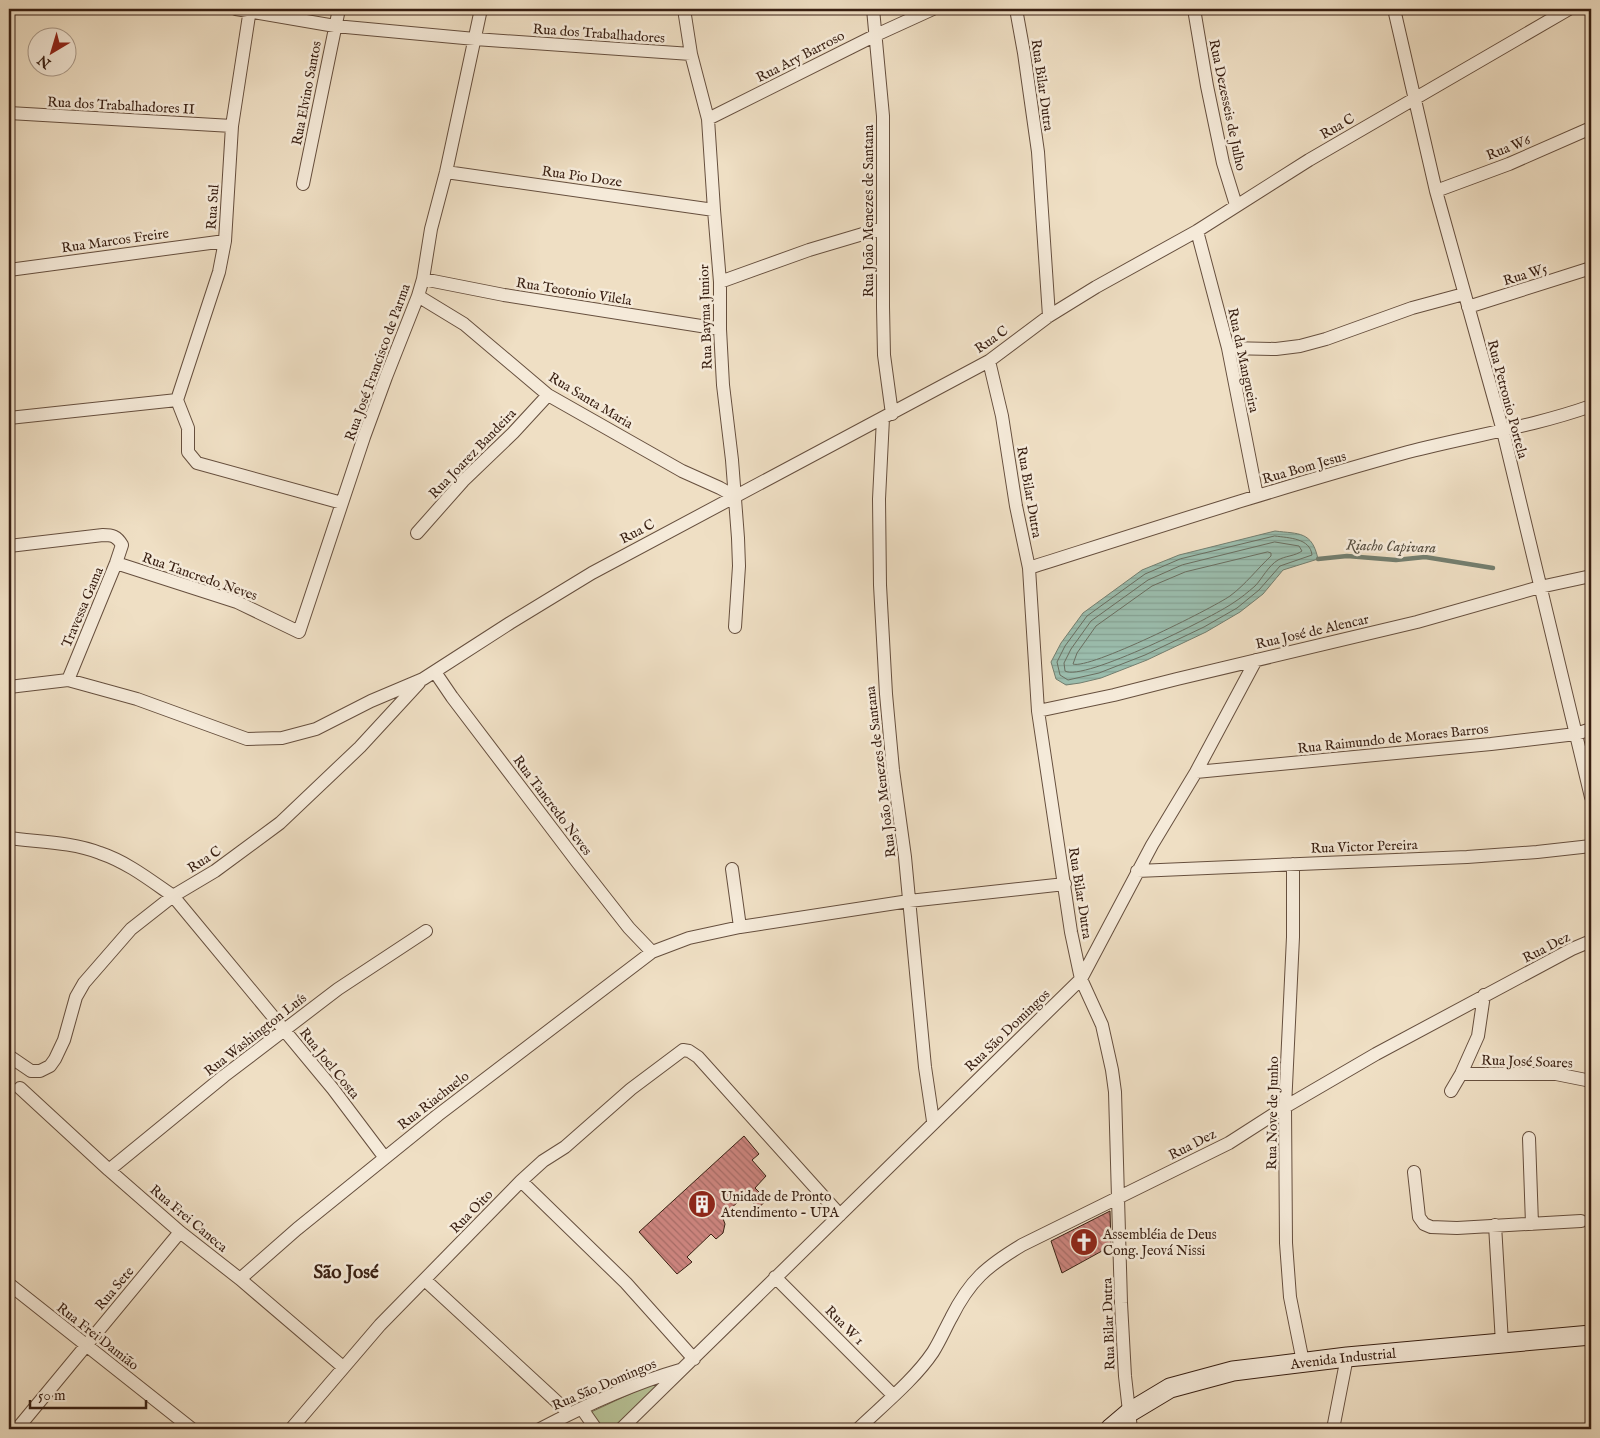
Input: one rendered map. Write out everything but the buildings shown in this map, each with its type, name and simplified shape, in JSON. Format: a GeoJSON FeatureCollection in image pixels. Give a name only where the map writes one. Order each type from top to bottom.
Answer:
{"type":"FeatureCollection","features":[{"type":"Feature","properties":{"kind":"street","name":"Rua dos Trabalhadores"},"geometry":{"type":"LineString","coordinates":[[245,9],[336,26],[475,40],[691,54]]}},
{"type":"Feature","properties":{"kind":"street","name":"Rua Sul"},"geometry":{"type":"LineString","coordinates":[[177,400],[219,272],[225,241],[232,126],[245,9]]}},
{"type":"Feature","properties":{"kind":"street","name":"Rua Elvino Santos"},"geometry":{"type":"LineString","coordinates":[[303,184],[339,9]]}},
{"type":"Feature","properties":{"kind":"street","name":"Rua José Francisco de Parma"},"geometry":{"type":"LineString","coordinates":[[299,632],[386,377],[423,279],[431,229],[446,172],[481,9]]}},
{"type":"Feature","properties":{"kind":"street","name":"Rua Bayma Junior"},"geometry":{"type":"LineString","coordinates":[[684,9],[691,54],[708,119],[720,282],[722,385],[732,460],[738,538],[739,566],[735,627]]}},
{"type":"Feature","properties":{"kind":"street","name":"Rua João Menezes de Santana"},"geometry":{"type":"LineString","coordinates":[[873,9],[883,116],[884,355],[887,416],[879,499],[882,639],[892,760],[905,858],[925,1067],[934,1121]]}},
{"type":"Feature","properties":{"kind":"street","name":"Rua Ary Barroso"},"geometry":{"type":"LineString","coordinates":[[708,119],[876,35],[933,9]]}},
{"type":"Feature","properties":{"kind":"street","name":"Rua Bilar Dutra"},"geometry":{"type":"LineString","coordinates":[[1016,9],[1038,152],[1049,316]]}},
{"type":"Feature","properties":{"kind":"street","name":"Rua Dezesseis de Julho"},"geometry":{"type":"LineString","coordinates":[[1194,9],[1222,163],[1236,205]]}},
{"type":"Feature","properties":{"kind":"street","name":"Rua Petronio Portela"},"geometry":{"type":"LineString","coordinates":[[1394,9],[1436,191],[1502,431],[1591,797]]}},
{"type":"Feature","properties":{"kind":"street","name":"Rua C"},"geometry":{"type":"LineString","coordinates":[[68,680],[136,699],[247,739],[282,738],[316,729],[371,701],[423,680],[510,623],[592,573],[989,361],[1049,316],[1096,287],[1197,231],[1309,160],[1569,9]]}},
{"type":"Feature","properties":{"kind":"street","name":"Rua dos Trabalhadores II"},"geometry":{"type":"LineString","coordinates":[[9,113],[232,126]]}},
{"type":"Feature","properties":{"kind":"street","name":"Rua W6"},"geometry":{"type":"LineString","coordinates":[[1436,191],[1509,164],[1591,128]]}},
{"type":"Feature","properties":{"kind":"street","name":"Rua Pio Doze"},"geometry":{"type":"LineString","coordinates":[[446,172],[714,210]]}},
{"type":"Feature","properties":{"kind":"street"},"geometry":{"type":"LineString","coordinates":[[720,282],[809,250],[883,228]]}},
{"type":"Feature","properties":{"kind":"street","name":"Rua da Mangueira"},"geometry":{"type":"LineString","coordinates":[[1197,231],[1228,348],[1257,496]]}},
{"type":"Feature","properties":{"kind":"street","name":"Rua Marcos Freire"},"geometry":{"type":"LineString","coordinates":[[9,270],[225,241]]}},
{"type":"Feature","properties":{"kind":"street","name":"Rua W5"},"geometry":{"type":"LineString","coordinates":[[1228,348],[1276,349],[1300,346],[1326,339],[1412,308],[1466,301],[1591,268]]}},
{"type":"Feature","properties":{"kind":"street","name":"Rua Teotonio Vilela"},"geometry":{"type":"LineString","coordinates":[[423,279],[504,295],[720,330]]}},
{"type":"Feature","properties":{"kind":"street","name":"Rua Santa Maria"},"geometry":{"type":"LineString","coordinates":[[418,296],[464,324],[548,395],[682,471],[734,496]]}},
{"type":"Feature","properties":{"kind":"street","name":"Rua Bilar Dutra"},"geometry":{"type":"LineString","coordinates":[[989,361],[1002,416],[1016,506],[1029,568],[1038,711],[1071,932],[1081,979],[1102,1025],[1115,1092],[1124,1358],[1130,1421]]}},
{"type":"Feature","properties":{"kind":"street","name":"Rua Joarez Bandeira"},"geometry":{"type":"LineString","coordinates":[[417,533],[463,481],[513,434],[548,395]]}},
{"type":"Feature","properties":{"kind":"street"},"geometry":{"type":"LineString","coordinates":[[9,418],[177,400],[188,428],[188,452],[197,463],[342,503]]}},
{"type":"Feature","properties":{"kind":"street","name":"Rua Bom Jesus"},"geometry":{"type":"LineString","coordinates":[[1029,568],[1257,496],[1409,452],[1502,431],[1569,414],[1591,406]]}},
{"type":"Feature","properties":{"kind":"street","name":"Travessa Gama"},"geometry":{"type":"LineString","coordinates":[[9,546],[103,535],[112,535],[122,545],[68,680]]}},
{"type":"Feature","properties":{"kind":"street","name":"Rua Tancredo Neves"},"geometry":{"type":"LineString","coordinates":[[116,564],[237,602],[299,632]]}},
{"type":"Feature","properties":{"kind":"street","name":"Rua José de Alencar"},"geometry":{"type":"LineString","coordinates":[[1038,711],[1114,695],[1417,622],[1540,587],[1591,576]]}},
{"type":"Feature","properties":{"kind":"street","name":"Rua São Domingos"},"geometry":{"type":"LineString","coordinates":[[540,1429],[569,1413],[632,1386],[681,1369],[694,1359],[934,1121],[1081,979],[1137,871],[1196,772],[1256,660]]}},
{"type":"Feature","properties":{"kind":"street","name":"Rua Tancredo Neves"},"geometry":{"type":"LineString","coordinates":[[435,672],[578,863],[629,928],[652,952]]}},
{"type":"Feature","properties":{"kind":"street"},"geometry":{"type":"LineString","coordinates":[[9,687],[68,680]]}},
{"type":"Feature","properties":{"kind":"street","name":"Rua C"},"geometry":{"type":"LineString","coordinates":[[9,1056],[27,1070],[40,1071],[50,1066],[64,1040],[73,1005],[84,983],[131,929],[173,896],[215,871],[280,823],[360,747],[423,680]]}},
{"type":"Feature","properties":{"kind":"street","name":"Rua Raimundo de Moraes Barros"},"geometry":{"type":"LineString","coordinates":[[1196,772],[1378,756],[1576,734],[1591,729]]}},
{"type":"Feature","properties":{"kind":"street","name":"Rua Joel Costa"},"geometry":{"type":"LineString","coordinates":[[9,838],[76,846],[100,853],[144,875],[173,896],[333,1088],[384,1158]]}},
{"type":"Feature","properties":{"kind":"street","name":"Rua Victor Pereira"},"geometry":{"type":"LineString","coordinates":[[1137,871],[1476,856],[1591,846]]}},
{"type":"Feature","properties":{"kind":"street","name":"Rua Nove de Junho"},"geometry":{"type":"LineString","coordinates":[[1293,864],[1293,937],[1285,1106],[1286,1243],[1290,1297],[1303,1362]]}},
{"type":"Feature","properties":{"kind":"street"},"geometry":{"type":"LineString","coordinates":[[732,869],[740,927]]}},
{"type":"Feature","properties":{"kind":"street","name":"Rua Riachuelo"},"geometry":{"type":"LineString","coordinates":[[240,1279],[297,1229],[384,1158],[466,1093],[652,952],[689,938],[740,927],[909,901],[1065,884]]}},
{"type":"Feature","properties":{"kind":"street","name":"Rua Washington Luís"},"geometry":{"type":"LineString","coordinates":[[110,1170],[224,1076],[338,989],[426,931]]}},
{"type":"Feature","properties":{"kind":"street","name":"Rua Dez"},"geometry":{"type":"LineString","coordinates":[[858,1429],[920,1369],[934,1351],[964,1294],[976,1278],[992,1264],[1022,1245],[1229,1142],[1285,1106],[1376,1054],[1484,995],[1591,941]]}},
{"type":"Feature","properties":{"kind":"street"},"geometry":{"type":"LineString","coordinates":[[1451,1091],[1478,1036],[1484,995]]}},
{"type":"Feature","properties":{"kind":"street","name":"Rua Oito"},"geometry":{"type":"LineString","coordinates":[[291,1429],[380,1326],[521,1181],[543,1161],[565,1147],[631,1089],[680,1052],[689,1051],[698,1057],[840,1215]]}},
{"type":"Feature","properties":{"kind":"street","name":"Rua José Soares"},"geometry":{"type":"LineString","coordinates":[[1461,1074],[1556,1074],[1591,1080]]}},
{"type":"Feature","properties":{"kind":"street","name":"Rua Frei Caneca"},"geometry":{"type":"LineString","coordinates":[[20,1088],[180,1232],[240,1279],[343,1367]]}},
{"type":"Feature","properties":{"kind":"street"},"geometry":{"type":"LineString","coordinates":[[1528,1138],[1532,1224]]}},
{"type":"Feature","properties":{"kind":"street"},"geometry":{"type":"LineString","coordinates":[[1414,1172],[1417,1208],[1420,1219],[1426,1226],[1450,1228],[1581,1221]]}},
{"type":"Feature","properties":{"kind":"street"},"geometry":{"type":"LineString","coordinates":[[521,1181],[626,1283],[694,1359]]}},
{"type":"Feature","properties":{"kind":"street"},"geometry":{"type":"LineString","coordinates":[[1495,1226],[1502,1343]]}},
{"type":"Feature","properties":{"kind":"street","name":"Rua Sete"},"geometry":{"type":"LineString","coordinates":[[17,1429],[180,1232]]}},
{"type":"Feature","properties":{"kind":"street","name":"Rua W 1"},"geometry":{"type":"LineString","coordinates":[[776,1278],[893,1394]]}},
{"type":"Feature","properties":{"kind":"street"},"geometry":{"type":"LineString","coordinates":[[425,1280],[569,1413]]}},
{"type":"Feature","properties":{"kind":"street","name":"Rua Frei Damião"},"geometry":{"type":"LineString","coordinates":[[9,1284],[192,1429]]}},
{"type":"Feature","properties":{"kind":"street","name":"Avenida Industrial"},"geometry":{"type":"LineString","coordinates":[[1110,1429],[1130,1421],[1154,1397],[1179,1385],[1234,1372],[1346,1357],[1591,1335]]}},
{"type":"Feature","properties":{"kind":"street"},"geometry":{"type":"LineString","coordinates":[[1333,1429],[1346,1357]]}},
{"type":"Feature","properties":{"kind":"street"},"geometry":{"type":"LineString","coordinates":[[621,1429],[681,1369]]}},
{"type":"Feature","properties":{"kind":"street"},"geometry":{"type":"LineString","coordinates":[[582,1409],[596,1429]]}},
{"type":"Feature","properties":{"kind":"shaded area"},"geometry":{"type":"Polygon","coordinates":[[[673,1374],[617,1429],[601,1429],[589,1413],[673,1374]]]}},
{"type":"Feature","properties":{"kind":"water"},"geometry":{"type":"Polygon","coordinates":[[[1275,531],[1298,534],[1308,539],[1312,543],[1318,559],[1283,570],[1263,594],[1240,612],[1206,632],[1147,660],[1101,678],[1080,683],[1066,685],[1056,679],[1051,662],[1061,643],[1083,613],[1142,570],[1179,555],[1275,531]]]}},
{"type":"Feature","properties":{"kind":"waterway","name":"Riacho Capivara"},"geometry":{"type":"LineString","coordinates":[[1318,559],[1347,556],[1396,560],[1425,557],[1493,568]]}},
{"type":"Feature","properties":{"kind":"place","name":"Unidade de Pronto Atendimento - UPA"},"geometry":{"type":"Point","coordinates":[702,1204]}},
{"type":"Feature","properties":{"kind":"place","name":"Assembléia de Deus Cong. Jeová Nissi"},"geometry":{"type":"Point","coordinates":[1084,1242]}},
{"type":"Feature","properties":{"kind":"district","name":"São José"},"geometry":{"type":"Point","coordinates":[346,1271]}}]}
